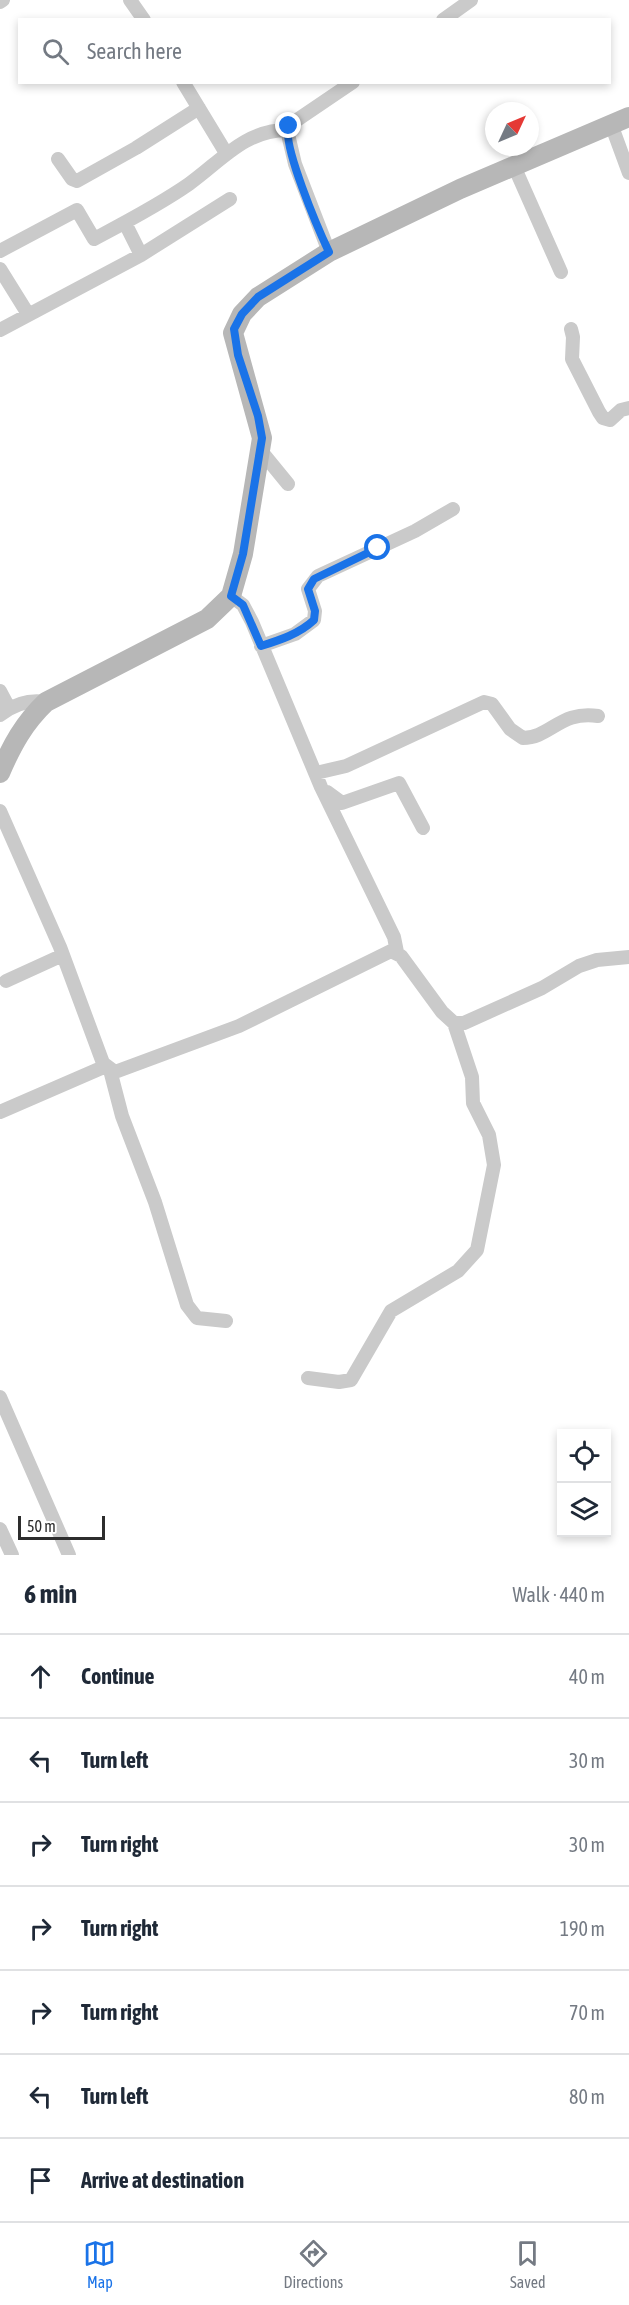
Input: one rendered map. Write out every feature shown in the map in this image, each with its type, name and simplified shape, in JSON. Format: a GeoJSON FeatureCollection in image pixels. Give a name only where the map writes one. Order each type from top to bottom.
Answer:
{"type":"FeatureCollection","features":[{"type":"Feature","properties":{"kind":"street"},"geometry":{"type":"LineString","coordinates":[[130,0],[143,18]]}},
{"type":"Feature","properties":{"kind":"street"},"geometry":{"type":"LineString","coordinates":[[460,15],[471,0]]}},
{"type":"Feature","properties":{"kind":"street"},"geometry":{"type":"LineString","coordinates":[[184,84],[226,153]]}},
{"type":"Feature","properties":{"kind":"street"},"geometry":{"type":"LineString","coordinates":[[329,252],[298,172],[287,138],[287,130],[291,124],[349,84]]}},
{"type":"Feature","properties":{"kind":"street"},"geometry":{"type":"LineString","coordinates":[[58,159],[72,179],[77,180],[198,108]]}},
{"type":"Feature","properties":{"kind":"street"},"geometry":{"type":"LineString","coordinates":[[0,773],[25,724],[46,702],[207,619],[231,596],[243,554],[261,451],[258,416],[235,344],[236,325],[242,314],[258,297],[329,252],[460,189],[624,119],[629,173]]}},
{"type":"Feature","properties":{"kind":"street"},"geometry":{"type":"LineString","coordinates":[[0,251],[77,210],[94,239],[189,184],[226,153],[261,132],[287,130]]}},
{"type":"Feature","properties":{"kind":"street"},"geometry":{"type":"LineString","coordinates":[[514,166],[561,272]]}},
{"type":"Feature","properties":{"kind":"street"},"geometry":{"type":"LineString","coordinates":[[0,330],[141,255],[230,199]]}},
{"type":"Feature","properties":{"kind":"street"},"geometry":{"type":"LineString","coordinates":[[125,223],[141,255]]}},
{"type":"Feature","properties":{"kind":"street"},"geometry":{"type":"LineString","coordinates":[[0,269],[28,314]]}},
{"type":"Feature","properties":{"kind":"street"},"geometry":{"type":"LineString","coordinates":[[571,329],[572,359],[603,418],[610,420],[621,410],[629,408]]}},
{"type":"Feature","properties":{"kind":"street"},"geometry":{"type":"LineString","coordinates":[[261,451],[288,484]]}},
{"type":"Feature","properties":{"kind":"street"},"geometry":{"type":"LineString","coordinates":[[261,646],[295,634],[314,620],[315,611],[308,589],[318,576],[416,531],[453,509]]}},
{"type":"Feature","properties":{"kind":"street"},"geometry":{"type":"LineString","coordinates":[[231,596],[243,605],[321,786],[394,937],[397,952],[442,1012],[454,1023],[472,1077],[473,1103],[489,1136],[494,1165],[477,1250],[458,1271],[396,1308],[386,1317],[351,1380],[339,1382],[308,1378]]}},
{"type":"Feature","properties":{"kind":"street"},"geometry":{"type":"LineString","coordinates":[[0,691],[5,712],[33,701],[46,702]]}},
{"type":"Feature","properties":{"kind":"street"},"geometry":{"type":"LineString","coordinates":[[316,773],[346,766],[484,702],[492,704],[510,729],[523,738],[534,736],[578,714],[598,716]]}},
{"type":"Feature","properties":{"kind":"street"},"geometry":{"type":"LineString","coordinates":[[321,786],[342,803],[399,783],[423,828]]}},
{"type":"Feature","properties":{"kind":"street"},"geometry":{"type":"LineString","coordinates":[[0,811],[63,955],[108,1068],[122,1116],[155,1202],[187,1305],[197,1318],[226,1321]]}},
{"type":"Feature","properties":{"kind":"street"},"geometry":{"type":"LineString","coordinates":[[0,1112],[108,1068],[116,1072],[239,1026],[386,952],[397,952]]}},
{"type":"Feature","properties":{"kind":"street"},"geometry":{"type":"LineString","coordinates":[[6,981],[63,955]]}},
{"type":"Feature","properties":{"kind":"street"},"geometry":{"type":"LineString","coordinates":[[454,1023],[464,1023],[532,993],[591,961],[629,957]]}},
{"type":"Feature","properties":{"kind":"street"},"geometry":{"type":"LineString","coordinates":[[0,1397],[69,1555]]}},
{"type":"Feature","properties":{"kind":"street"},"geometry":{"type":"LineString","coordinates":[[0,1529],[12,1555]]}},
{"type":"Feature","properties":{"kind":"route"},"geometry":{"type":"LineString","coordinates":[[289,126],[286,135],[295,164],[329,252],[258,297],[242,314],[234,329],[241,369],[258,416],[262,438],[243,554],[231,596],[243,605],[261,646],[275,642],[295,634],[314,620],[315,611],[308,589],[314,579],[378,548]]}}]}
